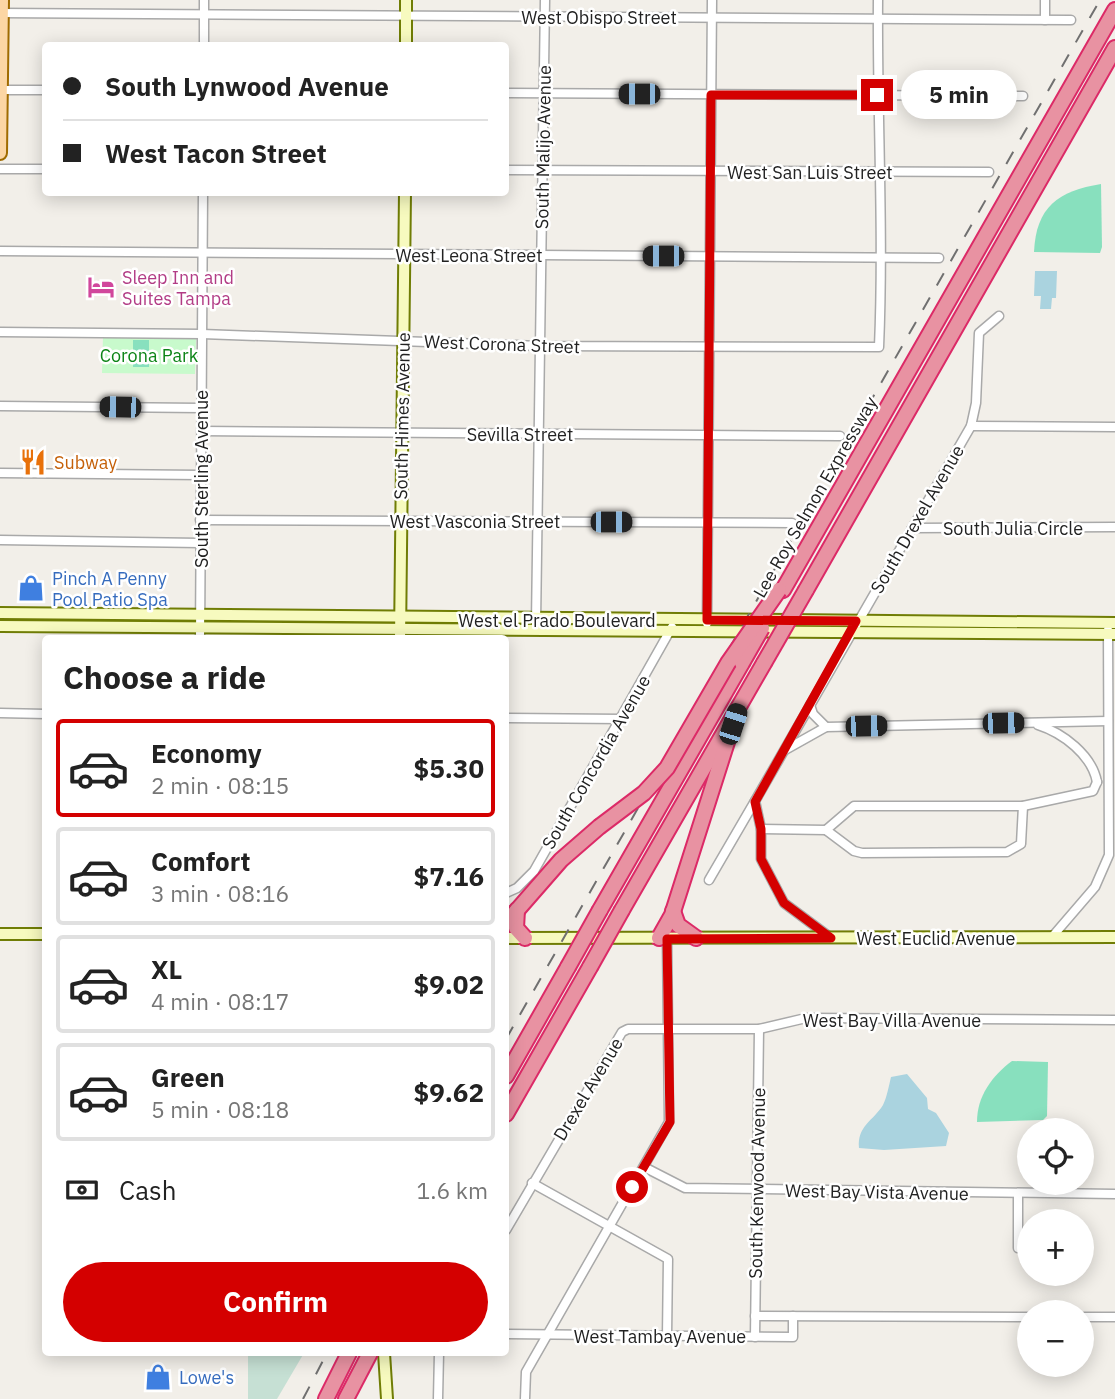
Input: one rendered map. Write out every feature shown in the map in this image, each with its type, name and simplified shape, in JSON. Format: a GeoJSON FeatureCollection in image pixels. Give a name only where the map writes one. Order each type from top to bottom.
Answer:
{"type":"FeatureCollection","features":[{"type":"Feature","properties":{"kind":"highway","name":"Lee Roy Selmon Expressway"},"geometry":{"type":"LineString","coordinates":[[509,1071],[1115,10]]}},
{"type":"Feature","properties":{"kind":"highway"},"geometry":{"type":"LineString","coordinates":[[509,1109],[1115,48]]}},
{"type":"Feature","properties":{"kind":"highway"},"geometry":{"type":"LineString","coordinates":[[509,920],[561,860],[644,793],[667,768],[728,663],[783,588]]}},
{"type":"Feature","properties":{"kind":"highway"},"geometry":{"type":"LineString","coordinates":[[663,939],[738,707]]}},
{"type":"Feature","properties":{"kind":"highway"},"geometry":{"type":"LineString","coordinates":[[517,911],[516,928],[525,938]]}},
{"type":"Feature","properties":{"kind":"highway"},"geometry":{"type":"LineString","coordinates":[[673,911],[678,925],[696,939]]}},
{"type":"Feature","properties":{"kind":"highway"},"geometry":{"type":"LineString","coordinates":[[326,1399],[348,1356]]}},
{"type":"Feature","properties":{"kind":"highway"},"geometry":{"type":"LineString","coordinates":[[346,1399],[368,1356]]}},
{"type":"Feature","properties":{"kind":"main road"},"geometry":{"type":"LineString","coordinates":[[0,153],[1,9]]}},
{"type":"Feature","properties":{"kind":"street"},"geometry":{"type":"LineString","coordinates":[[204,0],[204,42]]}},
{"type":"Feature","properties":{"kind":"street"},"geometry":{"type":"LineString","coordinates":[[406,0],[406,42]]}},
{"type":"Feature","properties":{"kind":"street","name":"South Malijo Avenue"},"geometry":{"type":"LineString","coordinates":[[536,625],[545,0]]}},
{"type":"Feature","properties":{"kind":"street"},"geometry":{"type":"LineString","coordinates":[[707,625],[712,0]]}},
{"type":"Feature","properties":{"kind":"street"},"geometry":{"type":"LineString","coordinates":[[878,0],[877,95],[882,258]]}},
{"type":"Feature","properties":{"kind":"street"},"geometry":{"type":"LineString","coordinates":[[1045,0],[1045,20]]}},
{"type":"Feature","properties":{"kind":"street","name":"West Obispo Street"},"geometry":{"type":"LineString","coordinates":[[1,9],[204,15],[1071,20]]}},
{"type":"Feature","properties":{"kind":"street"},"geometry":{"type":"LineString","coordinates":[[0,90],[42,90]]}},
{"type":"Feature","properties":{"kind":"street"},"geometry":{"type":"LineString","coordinates":[[509,93],[1023,96]]}},
{"type":"Feature","properties":{"kind":"street"},"geometry":{"type":"LineString","coordinates":[[0,169],[42,169]]}},
{"type":"Feature","properties":{"kind":"street","name":"West San Luis Street"},"geometry":{"type":"LineString","coordinates":[[509,170],[989,172]]}},
{"type":"Feature","properties":{"kind":"street","name":"South Sterling Avenue"},"geometry":{"type":"LineString","coordinates":[[200,627],[203,196]]}},
{"type":"Feature","properties":{"kind":"street","name":"South Himes Avenue"},"geometry":{"type":"LineString","coordinates":[[400,628],[405,196]]}},
{"type":"Feature","properties":{"kind":"street","name":"West Leona Street"},"geometry":{"type":"LineString","coordinates":[[0,251],[939,258]]}},
{"type":"Feature","properties":{"kind":"street","name":"West Corona Street"},"geometry":{"type":"LineString","coordinates":[[0,332],[202,334],[540,346],[879,347],[882,258]]}},
{"type":"Feature","properties":{"kind":"street","name":"South Drexel Avenue"},"geometry":{"type":"LineString","coordinates":[[755,802],[971,426],[976,403],[979,333],[999,316]]}},
{"type":"Feature","properties":{"kind":"street"},"geometry":{"type":"LineString","coordinates":[[0,406],[201,408]]}},
{"type":"Feature","properties":{"kind":"street"},"geometry":{"type":"LineString","coordinates":[[971,426],[1115,427]]}},
{"type":"Feature","properties":{"kind":"street","name":"Sevilla Street"},"geometry":{"type":"LineString","coordinates":[[201,431],[839,436]]}},
{"type":"Feature","properties":{"kind":"street"},"geometry":{"type":"LineString","coordinates":[[0,473],[201,475]]}},
{"type":"Feature","properties":{"kind":"street","name":"West Vasconia Street"},"geometry":{"type":"LineString","coordinates":[[200,520],[792,523]]}},
{"type":"Feature","properties":{"kind":"street","name":"South Julia Circle"},"geometry":{"type":"LineString","coordinates":[[912,528],[1115,527]]}},
{"type":"Feature","properties":{"kind":"street"},"geometry":{"type":"LineString","coordinates":[[0,540],[200,543]]}},
{"type":"Feature","properties":{"kind":"street","name":"West el Prado Boulevard"},"geometry":{"type":"LineString","coordinates":[[0,613],[200,627],[304,623],[400,628],[707,625],[1111,629]]}},
{"type":"Feature","properties":{"kind":"street","name":"West el Prado Boulevard"},"geometry":{"type":"LineString","coordinates":[[0,626],[122,622]]}},
{"type":"Feature","properties":{"kind":"street","name":"South Concordia Avenue"},"geometry":{"type":"LineString","coordinates":[[509,892],[517,888],[534,871],[623,719],[673,626]]}},
{"type":"Feature","properties":{"kind":"street"},"geometry":{"type":"LineString","coordinates":[[1052,937],[1094,887],[1109,855],[1111,779],[1108,721],[1111,629]]}},
{"type":"Feature","properties":{"kind":"street"},"geometry":{"type":"LineString","coordinates":[[810,705],[813,714],[826,727]]}},
{"type":"Feature","properties":{"kind":"street"},"geometry":{"type":"LineString","coordinates":[[0,713],[42,713]]}},
{"type":"Feature","properties":{"kind":"street"},"geometry":{"type":"LineString","coordinates":[[509,718],[623,719]]}},
{"type":"Feature","properties":{"kind":"street"},"geometry":{"type":"LineString","coordinates":[[782,752],[826,727],[1108,721]]}},
{"type":"Feature","properties":{"kind":"street"},"geometry":{"type":"LineString","coordinates":[[1030,723],[1050,729],[1075,747],[1087,761],[1097,782]]}},
{"type":"Feature","properties":{"kind":"street"},"geometry":{"type":"LineString","coordinates":[[1097,782],[1111,779]]}},
{"type":"Feature","properties":{"kind":"street"},"geometry":{"type":"LineString","coordinates":[[827,830],[854,806],[1023,806],[1093,790],[1097,782]]}},
{"type":"Feature","properties":{"kind":"street"},"geometry":{"type":"LineString","coordinates":[[755,802],[761,829],[761,859],[784,903],[831,938]]}},
{"type":"Feature","properties":{"kind":"street"},"geometry":{"type":"LineString","coordinates":[[709,880],[755,802]]}},
{"type":"Feature","properties":{"kind":"street"},"geometry":{"type":"LineString","coordinates":[[761,829],[827,830],[853,851],[862,853],[1007,852],[1021,844],[1023,806]]}},
{"type":"Feature","properties":{"kind":"street"},"geometry":{"type":"LineString","coordinates":[[0,934],[42,934]]}},
{"type":"Feature","properties":{"kind":"street","name":"West Euclid Avenue"},"geometry":{"type":"LineString","coordinates":[[509,938],[1115,937]]}},
{"type":"Feature","properties":{"kind":"street"},"geometry":{"type":"LineString","coordinates":[[525,1399],[526,1373],[670,1122],[669,1029],[663,939]]}},
{"type":"Feature","properties":{"kind":"street","name":"West Bay Villa Avenue"},"geometry":{"type":"LineString","coordinates":[[669,1029],[759,1030],[806,1018],[1115,1020]]}},
{"type":"Feature","properties":{"kind":"street","name":"Drexel Avenue"},"geometry":{"type":"LineString","coordinates":[[509,1225],[622,1032],[636,1028],[669,1029]]}},
{"type":"Feature","properties":{"kind":"street","name":"South Kenwood Avenue"},"geometry":{"type":"LineString","coordinates":[[755,1337],[759,1030]]}},
{"type":"Feature","properties":{"kind":"street","name":"West Bay Vista Avenue"},"geometry":{"type":"LineString","coordinates":[[644,1167],[685,1188],[1017,1193]]}},
{"type":"Feature","properties":{"kind":"street"},"geometry":{"type":"LineString","coordinates":[[533,1184],[667,1259],[667,1336]]}},
{"type":"Feature","properties":{"kind":"street","name":"West Bay Vista Avenue"},"geometry":{"type":"LineString","coordinates":[[1094,1195],[1115,1195]]}},
{"type":"Feature","properties":{"kind":"street","name":"West Tambay Avenue"},"geometry":{"type":"LineString","coordinates":[[755,1316],[1017,1317]]}},
{"type":"Feature","properties":{"kind":"street","name":"West Tambay Avenue"},"geometry":{"type":"LineString","coordinates":[[509,1334],[793,1337],[793,1316]]}},
{"type":"Feature","properties":{"kind":"street"},"geometry":{"type":"LineString","coordinates":[[1094,1317],[1115,1317]]}},
{"type":"Feature","properties":{"kind":"street"},"geometry":{"type":"LineString","coordinates":[[381,1399],[384,1356]]}},
{"type":"Feature","properties":{"kind":"street"},"geometry":{"type":"LineString","coordinates":[[438,1399],[439,1356]]}},
{"type":"Feature","properties":{"kind":"street"},"geometry":{"type":"LineString","coordinates":[[384,1379],[387,1399]]}},
{"type":"Feature","properties":{"kind":"green space"},"geometry":{"type":"Polygon","coordinates":[[[1101,184],[1100,253],[1034,252],[1039,223],[1052,204],[1073,191],[1101,184]]]}},
{"type":"Feature","properties":{"kind":"green space","name":"Corona Park"},"geometry":{"type":"Polygon","coordinates":[[[103,336],[196,338],[195,374],[102,373],[103,336]]]}},
{"type":"Feature","properties":{"kind":"green space"},"geometry":{"type":"Polygon","coordinates":[[[133,340],[149,340],[149,367],[133,367],[133,340]]]}},
{"type":"Feature","properties":{"kind":"green space"},"geometry":{"type":"Polygon","coordinates":[[[1012,1061],[1048,1062],[1047,1116],[1017,1118],[1017,1121],[977,1122],[983,1095],[998,1073],[1012,1061]]]}},
{"type":"Feature","properties":{"kind":"green space"},"geometry":{"type":"Polygon","coordinates":[[[248,1356],[302,1356],[277,1399],[248,1399],[248,1356]]]}},
{"type":"Feature","properties":{"kind":"water"},"geometry":{"type":"Polygon","coordinates":[[[1035,271],[1057,271],[1056,298],[1052,298],[1051,309],[1040,309],[1041,296],[1034,296],[1035,271]]]}},
{"type":"Feature","properties":{"kind":"water"},"geometry":{"type":"Polygon","coordinates":[[[907,1074],[927,1098],[928,1109],[936,1113],[949,1133],[946,1146],[884,1150],[859,1148],[860,1134],[883,1105],[891,1077],[907,1074]]]}},
{"type":"Feature","properties":{"kind":"railway"},"geometry":{"type":"LineString","coordinates":[[509,1034],[1100,0]]}},
{"type":"Feature","properties":{"kind":"railway"},"geometry":{"type":"LineString","coordinates":[[303,1399],[325,1356]]}},
{"type":"Feature","properties":{"kind":"place","name":"Sleep Inn and Suites Tampa"},"geometry":{"type":"Point","coordinates":[101,287]}},
{"type":"Feature","properties":{"kind":"place","name":"Subway"},"geometry":{"type":"Point","coordinates":[33,462]}},
{"type":"Feature","properties":{"kind":"place","name":"Pinch A Penny Pool Patio Spa"},"geometry":{"type":"Point","coordinates":[31,588]}},
{"type":"Feature","properties":{"kind":"place","name":"Lowe's"},"geometry":{"type":"Point","coordinates":[158,1377]}},
{"type":"Feature","properties":{"kind":"route"},"geometry":{"type":"LineString","coordinates":[[632,1187],[670,1122],[667,939],[831,938],[784,903],[761,859],[761,829],[755,802],[856,621],[707,620],[712,257],[711,95],[877,95]]}}]}
